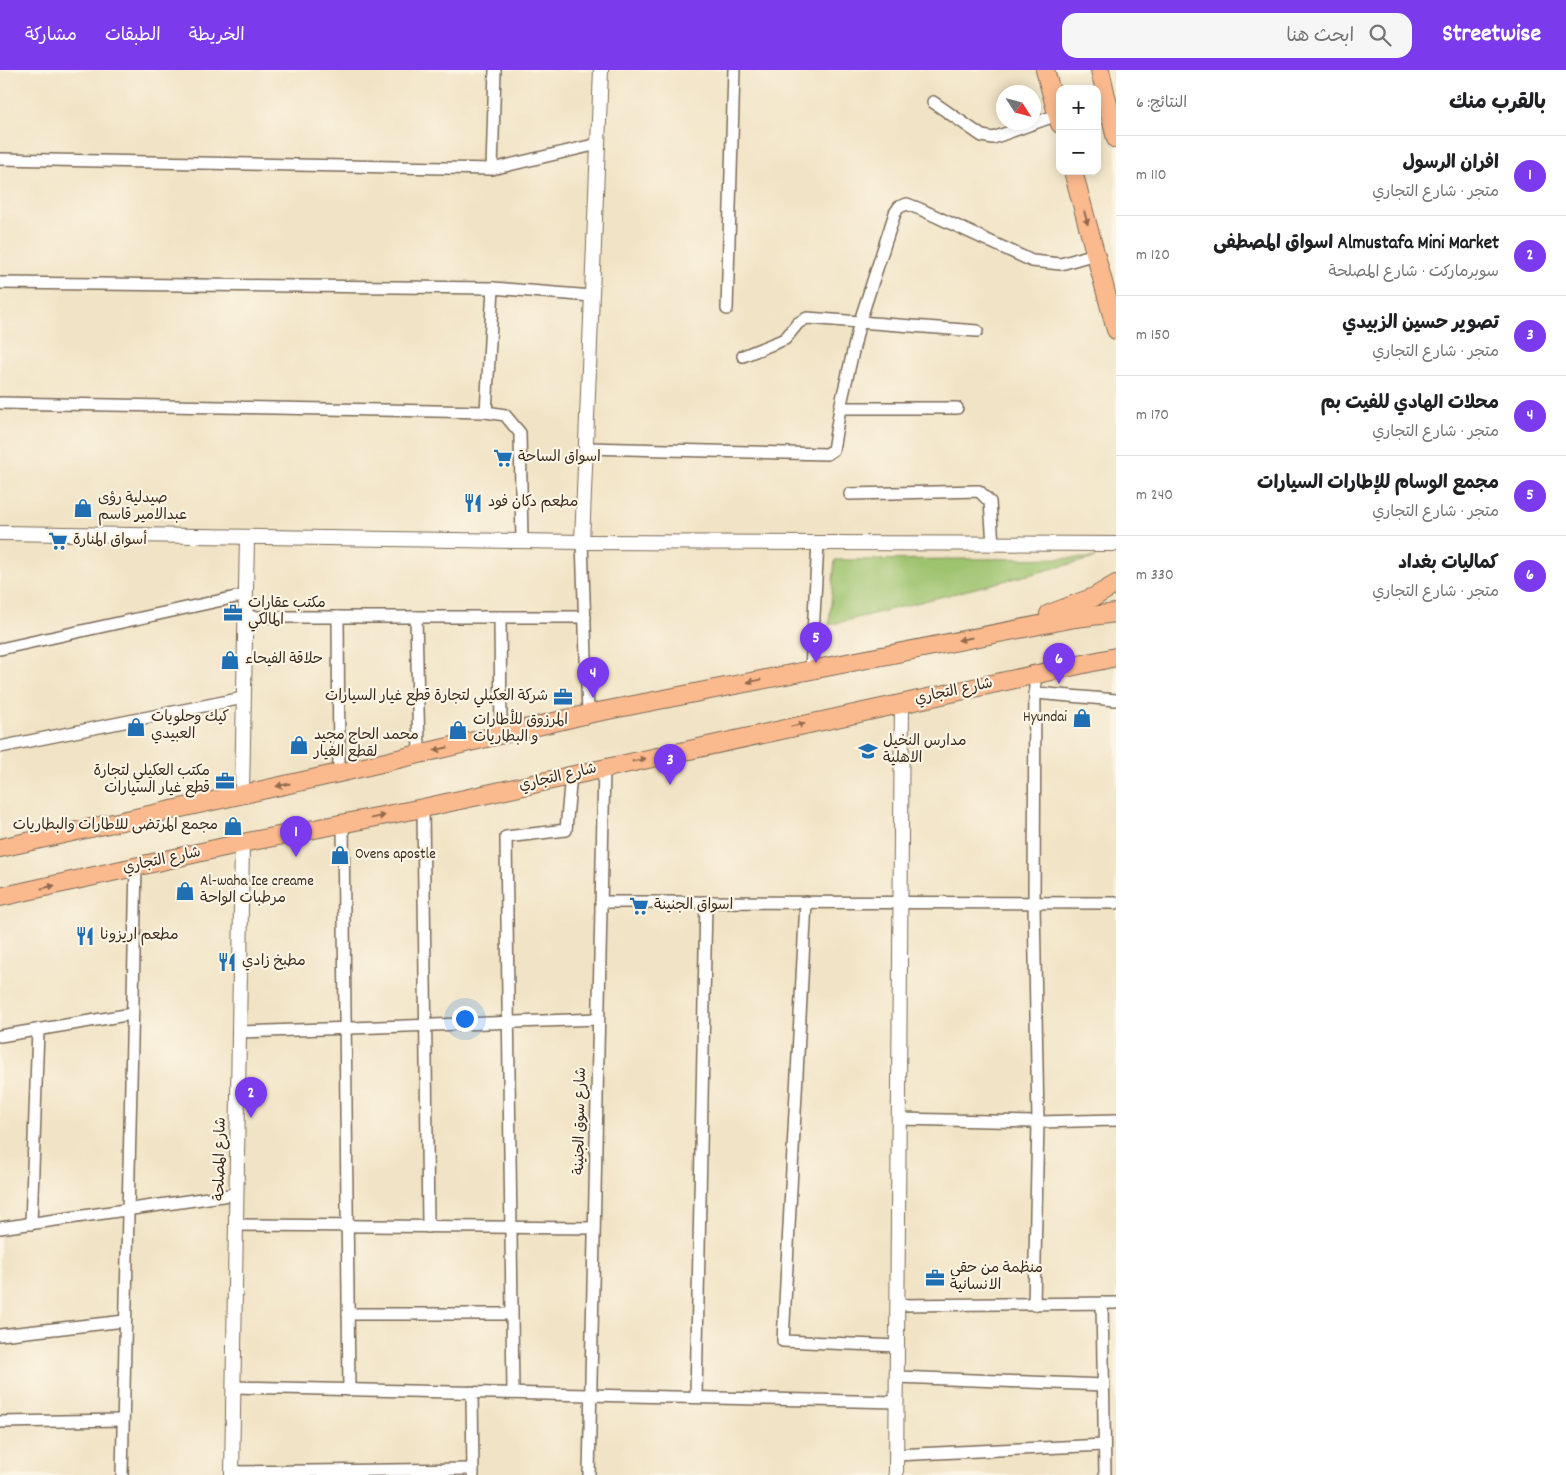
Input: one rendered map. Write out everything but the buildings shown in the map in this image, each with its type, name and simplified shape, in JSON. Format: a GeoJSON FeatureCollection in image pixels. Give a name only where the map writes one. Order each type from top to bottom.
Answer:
{"type":"FeatureCollection","features":[{"type":"Feature","properties":{"kind":"main road"},"geometry":{"type":"LineString","coordinates":[[1045,70],[1056,108]]}},
{"type":"Feature","properties":{"kind":"main road"},"geometry":{"type":"LineString","coordinates":[[1100,70],[1116,139]]}},
{"type":"Feature","properties":{"kind":"main road"},"geometry":{"type":"LineString","coordinates":[[1074,175],[1116,330]]}},
{"type":"Feature","properties":{"kind":"main road"},"geometry":{"type":"LineString","coordinates":[[1002,632],[1094,597],[1116,584]]}},
{"type":"Feature","properties":{"kind":"main road"},"geometry":{"type":"LineString","coordinates":[[0,848],[339,773],[588,714],[1075,618],[1116,613]]}},
{"type":"Feature","properties":{"kind":"main road","name":"شارع التجاري"},"geometry":{"type":"LineString","coordinates":[[0,897],[242,843],[423,808],[571,774],[1116,657]]}},
{"type":"Feature","properties":{"kind":"main road"},"geometry":{"type":"LineString","coordinates":[[1074,667],[1116,666]]}},
{"type":"Feature","properties":{"kind":"street"},"geometry":{"type":"LineString","coordinates":[[492,170],[495,70]]}},
{"type":"Feature","properties":{"kind":"street"},"geometry":{"type":"LineString","coordinates":[[588,714],[582,542],[601,70]]}},
{"type":"Feature","properties":{"kind":"street"},"geometry":{"type":"LineString","coordinates":[[727,309],[734,70]]}},
{"type":"Feature","properties":{"kind":"street"},"geometry":{"type":"LineString","coordinates":[[932,102],[982,136],[993,138],[1056,120]]}},
{"type":"Feature","properties":{"kind":"street"},"geometry":{"type":"LineString","coordinates":[[0,160],[492,170],[598,144]]}},
{"type":"Feature","properties":{"kind":"street"},"geometry":{"type":"LineString","coordinates":[[586,448],[827,454],[833,450],[840,408],[860,321],[895,213],[899,207],[907,204],[1032,261],[1061,264],[1095,254]]}},
{"type":"Feature","properties":{"kind":"street"},"geometry":{"type":"LineString","coordinates":[[0,283],[493,288],[592,296]]}},
{"type":"Feature","properties":{"kind":"street"},"geometry":{"type":"LineString","coordinates":[[486,412],[493,288]]}},
{"type":"Feature","properties":{"kind":"street"},"geometry":{"type":"LineString","coordinates":[[743,356],[785,339],[798,322],[807,318],[977,331]]}},
{"type":"Feature","properties":{"kind":"street"},"geometry":{"type":"LineString","coordinates":[[0,403],[486,412],[505,415],[520,433],[522,541]]}},
{"type":"Feature","properties":{"kind":"street"},"geometry":{"type":"LineString","coordinates":[[840,408],[957,408]]}},
{"type":"Feature","properties":{"kind":"street"},"geometry":{"type":"LineString","coordinates":[[850,494],[979,492],[990,502],[993,544]]}},
{"type":"Feature","properties":{"kind":"street"},"geometry":{"type":"LineString","coordinates":[[0,533],[582,542],[1116,544]]}},
{"type":"Feature","properties":{"kind":"street"},"geometry":{"type":"LineString","coordinates":[[242,793],[247,537]]}},
{"type":"Feature","properties":{"kind":"street"},"geometry":{"type":"LineString","coordinates":[[811,670],[818,543]]}},
{"type":"Feature","properties":{"kind":"street"},"geometry":{"type":"LineString","coordinates":[[0,649],[245,595]]}},
{"type":"Feature","properties":{"kind":"street"},"geometry":{"type":"LineString","coordinates":[[500,616],[502,735]]}},
{"type":"Feature","properties":{"kind":"street"},"geometry":{"type":"LineString","coordinates":[[245,617],[585,617]]}},
{"type":"Feature","properties":{"kind":"street"},"geometry":{"type":"LineString","coordinates":[[338,617],[339,773]]}},
{"type":"Feature","properties":{"kind":"street"},"geometry":{"type":"LineString","coordinates":[[416,617],[419,754]]}},
{"type":"Feature","properties":{"kind":"street"},"geometry":{"type":"LineString","coordinates":[[1034,1305],[1038,1122],[1034,903],[1035,674]]}},
{"type":"Feature","properties":{"kind":"street"},"geometry":{"type":"LineString","coordinates":[[1036,693],[1116,700]]}},
{"type":"Feature","properties":{"kind":"street"},"geometry":{"type":"LineString","coordinates":[[0,747],[243,698]]}},
{"type":"Feature","properties":{"kind":"street"},"geometry":{"type":"LineString","coordinates":[[896,1475],[902,704]]}},
{"type":"Feature","properties":{"kind":"street","name":"شارع سوق الجنينة"},"geometry":{"type":"LineString","coordinates":[[589,1475],[604,767]]}},
{"type":"Feature","properties":{"kind":"street"},"geometry":{"type":"LineString","coordinates":[[513,1393],[506,837],[566,830],[571,774]]}},
{"type":"Feature","properties":{"kind":"street"},"geometry":{"type":"LineString","coordinates":[[423,808],[428,1227]]}},
{"type":"Feature","properties":{"kind":"street"},"geometry":{"type":"LineString","coordinates":[[343,824],[349,1390]]}},
{"type":"Feature","properties":{"kind":"street","name":"شارع المصلحة"},"geometry":{"type":"LineString","coordinates":[[232,1473],[242,843]]}},
{"type":"Feature","properties":{"kind":"street"},"geometry":{"type":"LineString","coordinates":[[122,1475],[136,866]]}},
{"type":"Feature","properties":{"kind":"street"},"geometry":{"type":"LineString","coordinates":[[601,902],[1116,903]]}},
{"type":"Feature","properties":{"kind":"street"},"geometry":{"type":"LineString","coordinates":[[696,1397],[706,902]]}},
{"type":"Feature","properties":{"kind":"street"},"geometry":{"type":"LineString","coordinates":[[806,902],[783,1341],[897,1346]]}},
{"type":"Feature","properties":{"kind":"street"},"geometry":{"type":"LineString","coordinates":[[0,1036],[132,1014]]}},
{"type":"Feature","properties":{"kind":"street"},"geometry":{"type":"LineString","coordinates":[[239,1032],[598,1019]]}},
{"type":"Feature","properties":{"kind":"street"},"geometry":{"type":"LineString","coordinates":[[31,1224],[38,1030]]}},
{"type":"Feature","properties":{"kind":"street"},"geometry":{"type":"LineString","coordinates":[[899,1119],[1038,1122],[1116,1120]]}},
{"type":"Feature","properties":{"kind":"street"},"geometry":{"type":"LineString","coordinates":[[0,1228],[236,1194]]}},
{"type":"Feature","properties":{"kind":"street"},"geometry":{"type":"LineString","coordinates":[[236,1225],[594,1228]]}},
{"type":"Feature","properties":{"kind":"street"},"geometry":{"type":"LineString","coordinates":[[1102,1303],[1105,1475]]}},
{"type":"Feature","properties":{"kind":"street"},"geometry":{"type":"LineString","coordinates":[[898,1305],[1116,1303]]}},
{"type":"Feature","properties":{"kind":"street"},"geometry":{"type":"LineString","coordinates":[[348,1314],[511,1314]]}},
{"type":"Feature","properties":{"kind":"street"},"geometry":{"type":"LineString","coordinates":[[0,1335],[125,1321]]}},
{"type":"Feature","properties":{"kind":"street"},"geometry":{"type":"LineString","coordinates":[[897,1378],[1104,1385]]}},
{"type":"Feature","properties":{"kind":"street"},"geometry":{"type":"LineString","coordinates":[[233,1387],[897,1402]]}},
{"type":"Feature","properties":{"kind":"street"},"geometry":{"type":"LineString","coordinates":[[232,1473],[473,1472],[472,1392]]}},
{"type":"Feature","properties":{"kind":"street"},"geometry":{"type":"LineString","coordinates":[[0,1422],[123,1420]]}},
{"type":"Feature","properties":{"kind":"street"},"geometry":{"type":"LineString","coordinates":[[896,1455],[1104,1445]]}},
{"type":"Feature","properties":{"kind":"green space"},"geometry":{"type":"Polygon","coordinates":[[[1095,558],[829,625],[835,560],[1095,558]]]}},
{"type":"Feature","properties":{"kind":"place","name":"اسواق الساحة"},"geometry":{"type":"Point","coordinates":[503,458]}},
{"type":"Feature","properties":{"kind":"place","name":"مطعم دكان فود"},"geometry":{"type":"Point","coordinates":[473,503]}},
{"type":"Feature","properties":{"kind":"place","name":"صيدلية رؤى عبدالامير قاسم"},"geometry":{"type":"Point","coordinates":[83,508]}},
{"type":"Feature","properties":{"kind":"place","name":"أسواق المنارة"},"geometry":{"type":"Point","coordinates":[58,541]}},
{"type":"Feature","properties":{"kind":"place","name":"مكتب عقارات المالكي"},"geometry":{"type":"Point","coordinates":[233,613]}},
{"type":"Feature","properties":{"kind":"place","name":"حلاقة الفيحاء"},"geometry":{"type":"Point","coordinates":[230,660]}},
{"type":"Feature","properties":{"kind":"place","name":"مجمع الوسام للإطارات السيارات"},"geometry":{"type":"Point","coordinates":[816,663]}},
{"type":"Feature","properties":{"kind":"place","name":"كماليات بغداد"},"geometry":{"type":"Point","coordinates":[1059,684]}},
{"type":"Feature","properties":{"kind":"place","name":"شركة العكيلي لتجارة قطع غيار السيارات"},"geometry":{"type":"Point","coordinates":[563,697]}},
{"type":"Feature","properties":{"kind":"place","name":"محلات الهادي للفيت بم"},"geometry":{"type":"Point","coordinates":[593,698]}},
{"type":"Feature","properties":{"kind":"place","name":"Hyundai"},"geometry":{"type":"Point","coordinates":[1082,718]}},
{"type":"Feature","properties":{"kind":"place","name":"كيك وحلويات العبيدي"},"geometry":{"type":"Point","coordinates":[136,727]}},
{"type":"Feature","properties":{"kind":"place","name":"المرزوق للأطارات و البطاريات"},"geometry":{"type":"Point","coordinates":[458,730]}},
{"type":"Feature","properties":{"kind":"place","name":"محمد الحاج مجيد لقطع الغيار"},"geometry":{"type":"Point","coordinates":[299,745]}},
{"type":"Feature","properties":{"kind":"place","name":"مدارس النخيل الاهلية"},"geometry":{"type":"Point","coordinates":[868,751]}},
{"type":"Feature","properties":{"kind":"place","name":"مكتب العكيلي لتجارة قطع غيار السيارات"},"geometry":{"type":"Point","coordinates":[225,781]}},
{"type":"Feature","properties":{"kind":"place","name":"تصوير حسين الزبيدي"},"geometry":{"type":"Point","coordinates":[670,785]}},
{"type":"Feature","properties":{"kind":"place","name":"مجمع المرتضى للاطارات والبطاريات"},"geometry":{"type":"Point","coordinates":[233,826]}},
{"type":"Feature","properties":{"kind":"place","name":"Ovens apostle"},"geometry":{"type":"Point","coordinates":[340,855]}},
{"type":"Feature","properties":{"kind":"place","name":"افران الرسول"},"geometry":{"type":"Point","coordinates":[296,857]}},
{"type":"Feature","properties":{"kind":"place","name":"Al-waha Ice creame مرطبات الواحة"},"geometry":{"type":"Point","coordinates":[185,891]}},
{"type":"Feature","properties":{"kind":"place","name":"اسواق الجنينة"},"geometry":{"type":"Point","coordinates":[639,906]}},
{"type":"Feature","properties":{"kind":"place","name":"مطعم اريزونا"},"geometry":{"type":"Point","coordinates":[85,936]}},
{"type":"Feature","properties":{"kind":"place","name":"مطبخ زادي"},"geometry":{"type":"Point","coordinates":[227,962]}},
{"type":"Feature","properties":{"kind":"place","name":"Almustafa Mini Market اسواق المصطفى"},"geometry":{"type":"Point","coordinates":[251,1118]}},
{"type":"Feature","properties":{"kind":"place","name":"منظمة من حقي الانسانية"},"geometry":{"type":"Point","coordinates":[935,1278]}}]}
